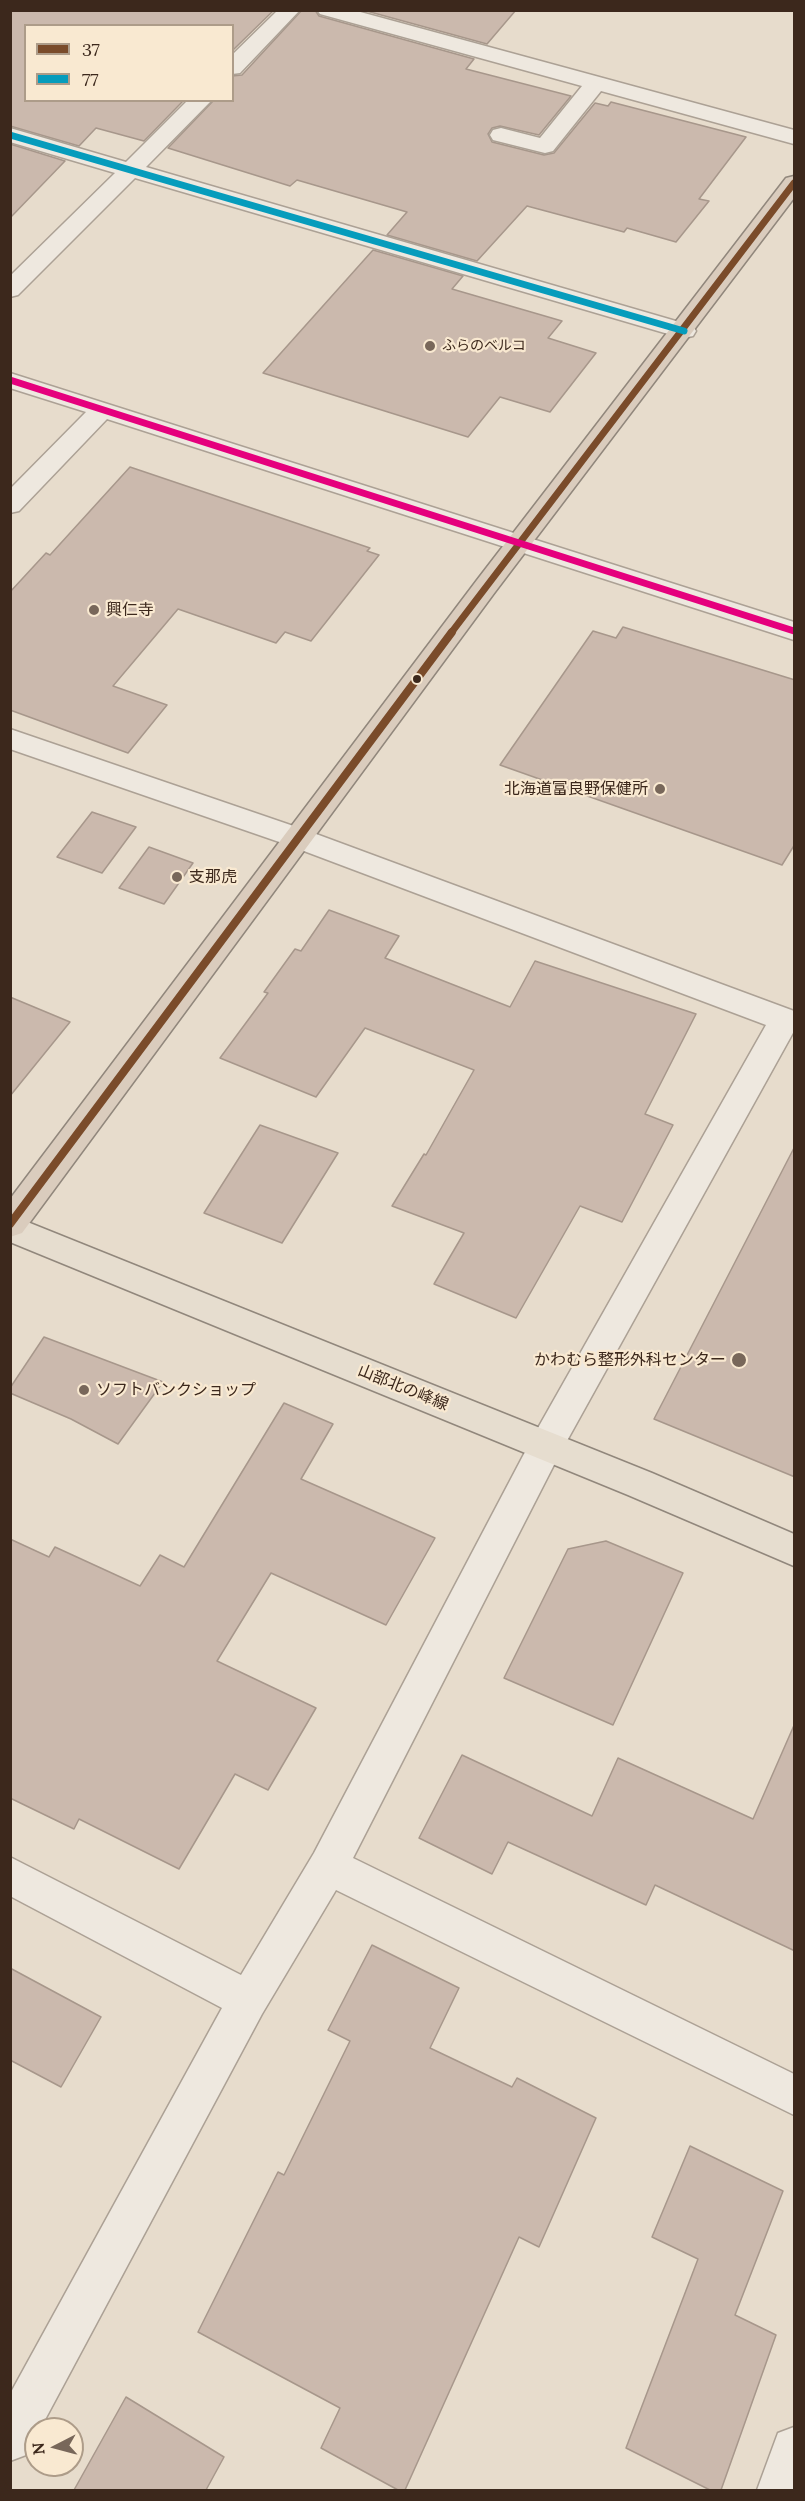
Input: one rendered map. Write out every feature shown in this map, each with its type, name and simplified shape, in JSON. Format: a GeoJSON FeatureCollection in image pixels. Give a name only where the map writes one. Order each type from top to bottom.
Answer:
{"type":"FeatureCollection","features":[{"type":"Feature","properties":{"kind":"highway"},"geometry":{"type":"LineString","coordinates":[[10,1226],[519,543],[684,331],[795,183]]}},
{"type":"Feature","properties":{"kind":"main road","name":"山部北の峰線"},"geometry":{"type":"LineString","coordinates":[[10,1226],[795,1550]]}},
{"type":"Feature","properties":{"kind":"street"},"geometry":{"type":"LineString","coordinates":[[234,66],[290,10]]}},
{"type":"Feature","properties":{"kind":"street"},"geometry":{"type":"LineString","coordinates":[[327,10],[795,137]]}},
{"type":"Feature","properties":{"kind":"street"},"geometry":{"type":"LineString","coordinates":[[501,135],[545,146],[596,83]]}},
{"type":"Feature","properties":{"kind":"street"},"geometry":{"type":"LineString","coordinates":[[10,290],[199,102]]}},
{"type":"Feature","properties":{"kind":"street"},"geometry":{"type":"LineString","coordinates":[[10,135],[684,331]]}},
{"type":"Feature","properties":{"kind":"street"},"geometry":{"type":"LineString","coordinates":[[10,380],[795,631]]}},
{"type":"Feature","properties":{"kind":"street"},"geometry":{"type":"LineString","coordinates":[[10,505],[102,410]]}},
{"type":"Feature","properties":{"kind":"street"},"geometry":{"type":"LineString","coordinates":[[10,739],[298,838],[791,1015],[546,1446],[328,1866],[248,2000],[10,2439]]}},
{"type":"Feature","properties":{"kind":"street"},"geometry":{"type":"LineString","coordinates":[[328,1866],[795,2095]]}},
{"type":"Feature","properties":{"kind":"street"},"geometry":{"type":"LineString","coordinates":[[10,1875],[248,2000]]}},
{"type":"Feature","properties":{"kind":"street"},"geometry":{"type":"LineString","coordinates":[[779,2490],[795,2450]]}},
{"type":"Feature","properties":{"kind":"building"},"geometry":{"type":"Polygon","coordinates":[[[10,10],[274,10],[234,49],[234,24],[24,24],[24,102],[182,102],[144,141],[96,128],[79,146],[10,126],[10,10]]]}},
{"type":"Feature","properties":{"kind":"building"},"geometry":{"type":"Polygon","coordinates":[[[302,10],[315,10],[319,16],[474,59],[466,69],[571,96],[539,135],[500,126],[492,128],[488,134],[492,142],[544,155],[554,153],[595,103],[608,106],[611,102],[746,137],[699,199],[709,201],[676,242],[627,228],[624,232],[527,206],[477,261],[387,235],[407,212],[297,180],[290,186],[168,148],[212,102],[234,102],[234,76],[242,75],[302,10]]]}},
{"type":"Feature","properties":{"kind":"building"},"geometry":{"type":"Polygon","coordinates":[[[363,10],[516,10],[487,44],[363,10]]]}},
{"type":"Feature","properties":{"kind":"building"},"geometry":{"type":"Polygon","coordinates":[[[10,144],[65,161],[10,218],[10,144]]]}},
{"type":"Feature","properties":{"kind":"building","name":"ふらのベルコ"},"geometry":{"type":"Polygon","coordinates":[[[373,250],[463,276],[452,289],[562,321],[548,338],[596,353],[550,412],[500,397],[468,437],[263,373],[373,250]]]}},
{"type":"Feature","properties":{"kind":"building","name":"興仁寺"},"geometry":{"type":"Polygon","coordinates":[[[130,467],[370,548],[367,551],[379,555],[311,641],[285,632],[276,643],[178,609],[113,686],[167,705],[128,753],[10,710],[10,592],[46,553],[50,555],[130,467]]]}},
{"type":"Feature","properties":{"kind":"building"},"geometry":{"type":"Polygon","coordinates":[[[623,627],[795,680],[795,844],[782,865],[500,765],[593,631],[616,638],[623,627]]]}},
{"type":"Feature","properties":{"kind":"building"},"geometry":{"type":"Polygon","coordinates":[[[92,812],[136,827],[102,873],[57,857],[92,812]]]}},
{"type":"Feature","properties":{"kind":"building"},"geometry":{"type":"Polygon","coordinates":[[[149,847],[193,863],[164,904],[119,888],[149,847]]]}},
{"type":"Feature","properties":{"kind":"building"},"geometry":{"type":"Polygon","coordinates":[[[329,910],[399,936],[385,958],[510,1007],[535,961],[696,1014],[645,1114],[673,1125],[622,1222],[580,1206],[516,1318],[434,1284],[464,1233],[392,1206],[424,1154],[426,1155],[474,1070],[365,1028],[316,1097],[220,1058],[268,993],[264,992],[295,949],[301,951],[329,910]]]}},
{"type":"Feature","properties":{"kind":"building"},"geometry":{"type":"Polygon","coordinates":[[[10,997],[70,1022],[10,1096],[10,997]]]}},
{"type":"Feature","properties":{"kind":"building"},"geometry":{"type":"Polygon","coordinates":[[[260,1125],[338,1153],[282,1243],[204,1213],[260,1125]]]}},
{"type":"Feature","properties":{"kind":"building","name":"かわむら整形外科センター"},"geometry":{"type":"Polygon","coordinates":[[[795,1146],[795,1477],[654,1419],[795,1146]]]}},
{"type":"Feature","properties":{"kind":"building","name":"ソフトバンクショップ"},"geometry":{"type":"Polygon","coordinates":[[[44,1337],[163,1382],[118,1444],[71,1419],[10,1393],[10,1388],[44,1337]]]}},
{"type":"Feature","properties":{"kind":"building"},"geometry":{"type":"Polygon","coordinates":[[[284,1403],[333,1424],[301,1479],[435,1538],[386,1625],[271,1573],[217,1661],[316,1708],[268,1790],[235,1774],[179,1869],[79,1819],[74,1829],[10,1798],[10,1539],[49,1557],[55,1547],[140,1586],[160,1555],[184,1567],[284,1403]]]}},
{"type":"Feature","properties":{"kind":"building"},"geometry":{"type":"Polygon","coordinates":[[[606,1541],[683,1573],[613,1725],[504,1678],[568,1549],[606,1541]]]}},
{"type":"Feature","properties":{"kind":"building"},"geometry":{"type":"Polygon","coordinates":[[[795,1723],[795,1951],[655,1885],[646,1905],[508,1842],[492,1874],[419,1838],[462,1755],[592,1816],[618,1758],[753,1819],[795,1723]]]}},
{"type":"Feature","properties":{"kind":"building"},"geometry":{"type":"Polygon","coordinates":[[[372,1945],[459,1988],[430,2048],[512,2087],[517,2078],[596,2118],[539,2247],[519,2237],[405,2490],[398,2490],[321,2448],[340,2408],[198,2332],[278,2172],[284,2175],[350,2041],[328,2030],[372,1945]]]}},
{"type":"Feature","properties":{"kind":"building"},"geometry":{"type":"Polygon","coordinates":[[[10,1968],[101,2017],[61,2087],[10,2060],[10,1968]]]}},
{"type":"Feature","properties":{"kind":"building"},"geometry":{"type":"Polygon","coordinates":[[[690,2146],[783,2191],[735,2315],[776,2335],[721,2490],[710,2490],[626,2448],[698,2259],[652,2237],[690,2146]]]}},
{"type":"Feature","properties":{"kind":"building"},"geometry":{"type":"Polygon","coordinates":[[[126,2397],[224,2457],[206,2490],[74,2490],[81,2477],[84,2477],[84,2472],[126,2397]]]}},
{"type":"Feature","properties":{"kind":"transit line","name":"77"},"geometry":{"type":"LineString","coordinates":[[10,135],[684,331]]}},
{"type":"Feature","properties":{"kind":"transit line","name":"37"},"geometry":{"type":"LineString","coordinates":[[10,1224],[486,586],[794,183]]}},
{"type":"Feature","properties":{"kind":"transit line"},"geometry":{"type":"LineString","coordinates":[[10,380],[794,631]]}},
{"type":"Feature","properties":{"kind":"place","name":"ふらのベルコ"},"geometry":{"type":"Point","coordinates":[430,346]}},
{"type":"Feature","properties":{"kind":"place","name":"興仁寺"},"geometry":{"type":"Point","coordinates":[94,610]}},
{"type":"Feature","properties":{"kind":"place","name":"北海道富良野保健所"},"geometry":{"type":"Point","coordinates":[660,789]}},
{"type":"Feature","properties":{"kind":"place","name":"支那虎"},"geometry":{"type":"Point","coordinates":[177,877]}},
{"type":"Feature","properties":{"kind":"place","name":"かわむら整形外科センター"},"geometry":{"type":"Point","coordinates":[739,1360]}},
{"type":"Feature","properties":{"kind":"place","name":"ソフトバンクショップ"},"geometry":{"type":"Point","coordinates":[84,1390]}}]}
